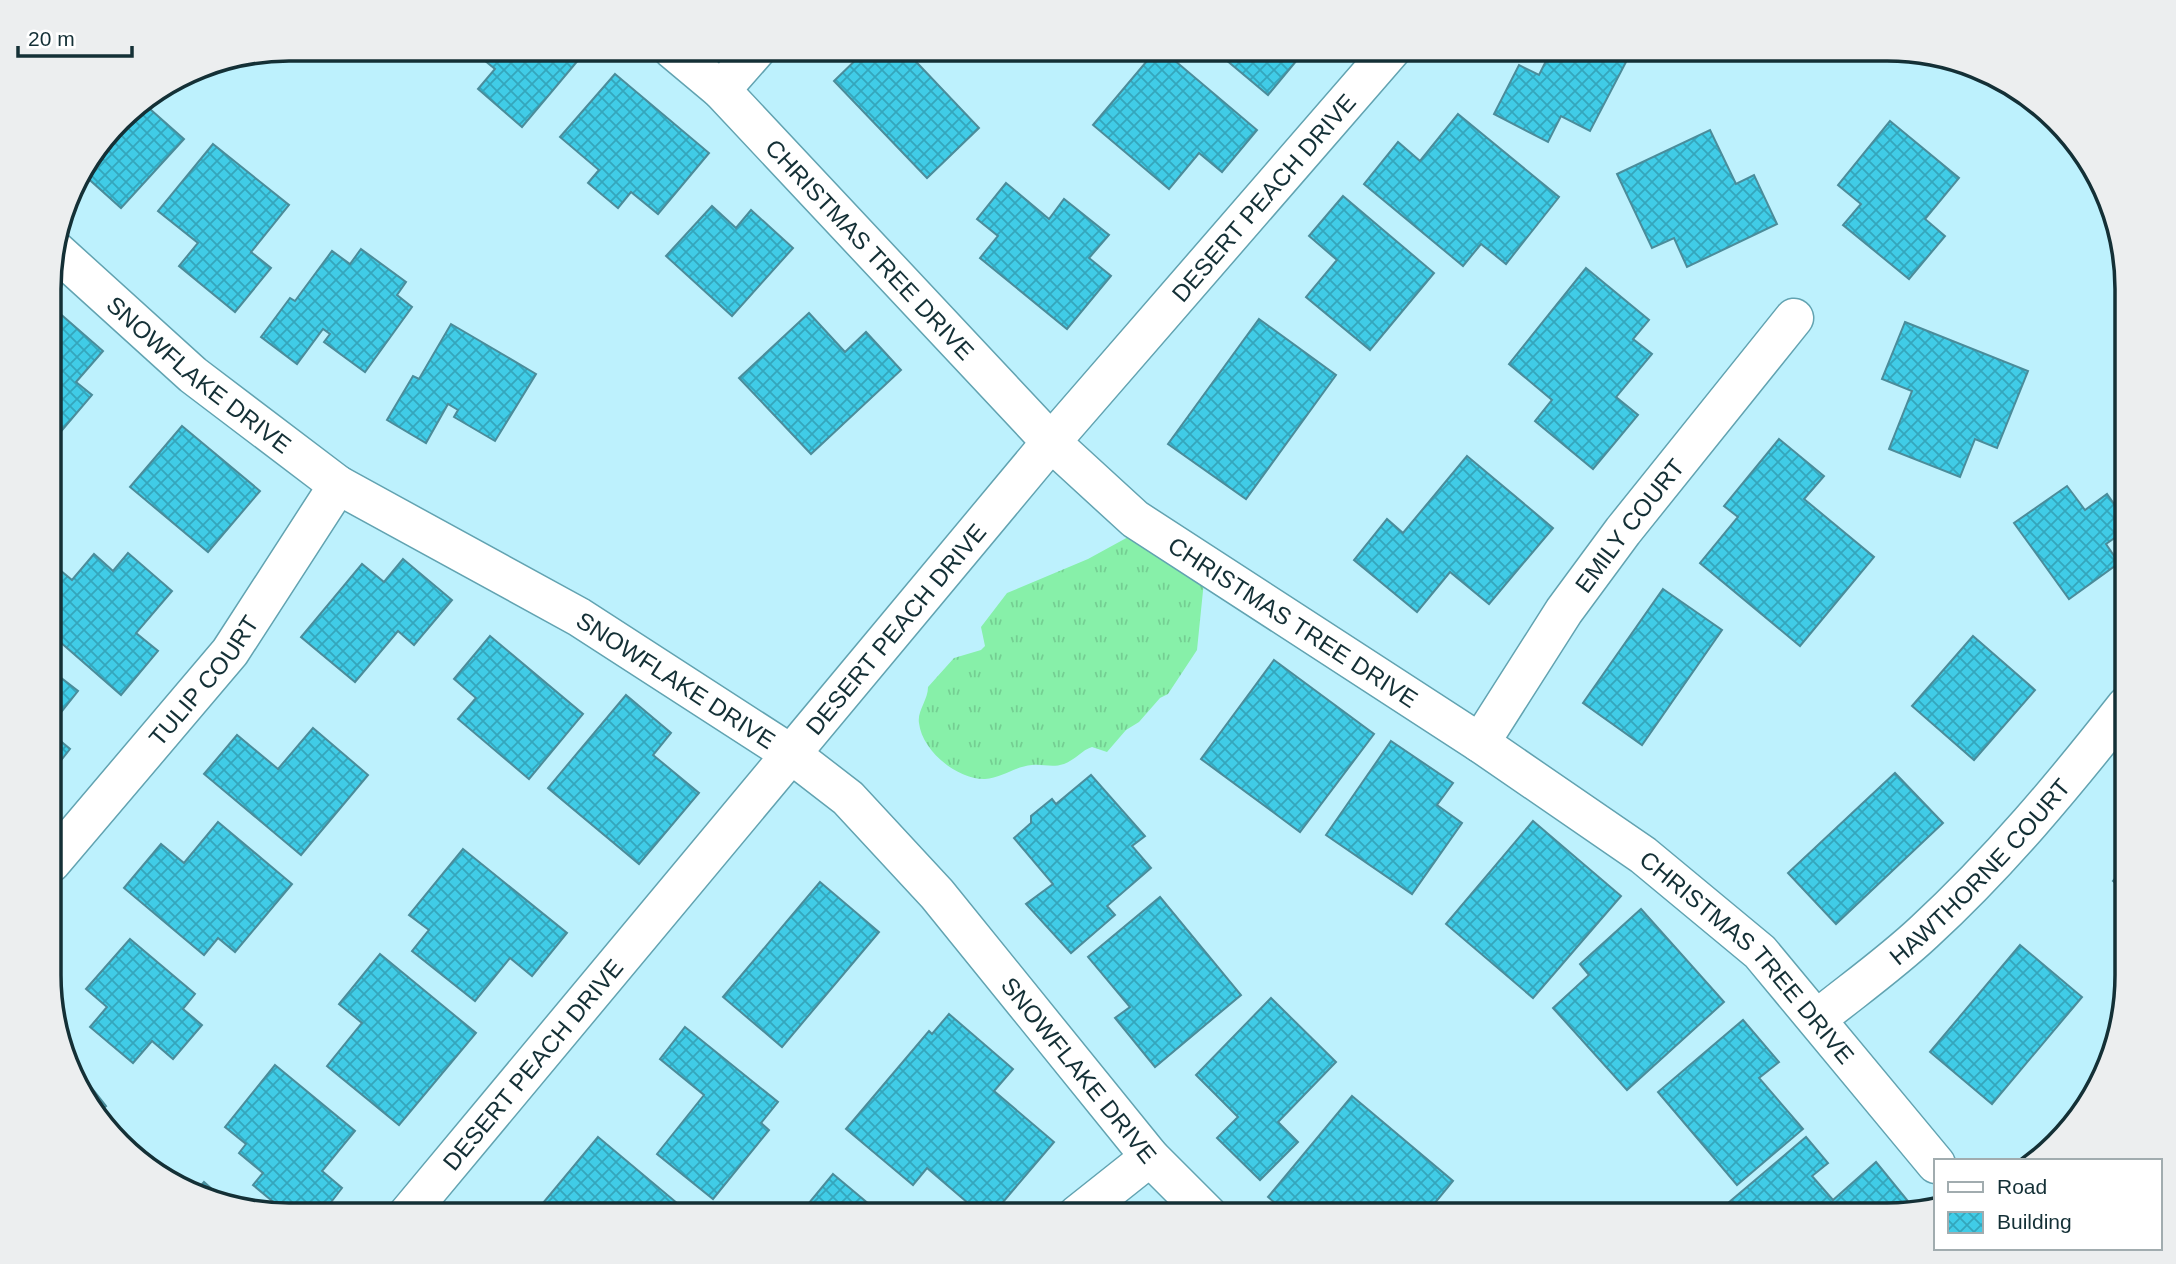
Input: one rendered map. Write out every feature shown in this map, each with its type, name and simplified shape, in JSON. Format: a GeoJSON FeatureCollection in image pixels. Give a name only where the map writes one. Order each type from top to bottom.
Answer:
{"type":"FeatureCollection","features":[{"type":"Feature","properties":{"kind":"street","name":"CHRISTMAS TREE DRIVE"},"geometry":{"type":"LineString","coordinates":[[686,61],[721,90],[1051,442],[1135,519],[1480,743],[1643,855],[1760,951],[1934,1162]]}},
{"type":"Feature","properties":{"kind":"street"},"geometry":{"type":"LineString","coordinates":[[721,90],[746,61]]}},
{"type":"Feature","properties":{"kind":"street","name":"DESERT PEACH DRIVE"},"geometry":{"type":"LineString","coordinates":[[417,1203],[1051,442],[1382,61]]}},
{"type":"Feature","properties":{"kind":"street","name":"SNOWFLAKE DRIVE"},"geometry":{"type":"LineString","coordinates":[[63,258],[193,375],[338,485],[579,617],[791,754],[848,799],[937,894],[1150,1157],[1195,1202]]}},
{"type":"Feature","properties":{"kind":"street","name":"EMILY COURT"},"geometry":{"type":"LineString","coordinates":[[1480,743],[1578,591],[1794,317]]}},
{"type":"Feature","properties":{"kind":"street","name":"TULIP COURT"},"geometry":{"type":"LineString","coordinates":[[61,851],[230,652],[338,485]]}},
{"type":"Feature","properties":{"kind":"street","name":"HAWTHORNE COURT"},"geometry":{"type":"LineString","coordinates":[[1817,1019],[1923,933],[2012,845],[2067,782],[2114,721]]}},
{"type":"Feature","properties":{"kind":"street"},"geometry":{"type":"LineString","coordinates":[[1093,1203],[1150,1157]]}},
{"type":"Feature","properties":{"kind":"green space"},"geometry":{"type":"Polygon","coordinates":[[[1130,536],[1204,581],[1197,650],[1168,694],[1160,698],[1139,722],[1126,730],[1107,752],[1092,747],[1064,764],[1026,766],[985,779],[964,775],[943,762],[927,744],[919,723],[928,687],[954,658],[981,650],[985,646],[981,627],[1007,593],[1088,559],[1130,536]]]}},
{"type":"Feature","properties":{"kind":"building"},"geometry":{"type":"Polygon","coordinates":[[[485,61],[577,61],[522,127],[478,89],[495,69],[485,61]]]}},
{"type":"Feature","properties":{"kind":"building"},"geometry":{"type":"Polygon","coordinates":[[[855,61],[915,61],[979,128],[927,178],[834,81],[855,61]]]}},
{"type":"Feature","properties":{"kind":"building"},"geometry":{"type":"Polygon","coordinates":[[[1147,61],[1175,61],[1257,130],[1222,172],[1199,153],[1169,189],[1093,125],[1147,61]]]}},
{"type":"Feature","properties":{"kind":"building"},"geometry":{"type":"Polygon","coordinates":[[[1227,61],[1296,61],[1268,95],[1227,61]]]}},
{"type":"Feature","properties":{"kind":"building"},"geometry":{"type":"Polygon","coordinates":[[[1546,61],[1626,62],[1590,131],[1561,116],[1548,142],[1494,114],[1519,65],[1539,75],[1546,61]]]}},
{"type":"Feature","properties":{"kind":"building"},"geometry":{"type":"Polygon","coordinates":[[[615,74],[709,153],[658,214],[631,192],[618,208],[588,183],[599,170],[560,137],[615,74]]]}},
{"type":"Feature","properties":{"kind":"building"},"geometry":{"type":"Polygon","coordinates":[[[150,109],[184,139],[121,208],[90,180],[118,139],[150,109]]]}},
{"type":"Feature","properties":{"kind":"building"},"geometry":{"type":"Polygon","coordinates":[[[1458,114],[1559,197],[1506,264],[1481,244],[1463,266],[1364,184],[1398,142],[1420,161],[1458,114]]]}},
{"type":"Feature","properties":{"kind":"building"},"geometry":{"type":"Polygon","coordinates":[[[1890,121],[1959,178],[1925,219],[1945,236],[1909,279],[1843,225],[1861,204],[1838,185],[1890,121]]]}},
{"type":"Feature","properties":{"kind":"building"},"geometry":{"type":"Polygon","coordinates":[[[1710,130],[1736,184],[1754,175],[1777,224],[1687,267],[1674,238],[1652,248],[1617,174],[1710,130]]]}},
{"type":"Feature","properties":{"kind":"building"},"geometry":{"type":"Polygon","coordinates":[[[213,144],[289,205],[251,252],[271,268],[235,312],[179,266],[198,243],[158,211],[213,144]]]}},
{"type":"Feature","properties":{"kind":"building"},"geometry":{"type":"Polygon","coordinates":[[[1006,183],[1049,219],[1064,199],[1109,235],[1089,258],[1111,276],[1067,329],[980,258],[998,236],[977,219],[1006,183]]]}},
{"type":"Feature","properties":{"kind":"building"},"geometry":{"type":"Polygon","coordinates":[[[1343,196],[1434,273],[1370,350],[1306,297],[1337,260],[1309,236],[1343,196]]]}},
{"type":"Feature","properties":{"kind":"building"},"geometry":{"type":"Polygon","coordinates":[[[712,206],[736,228],[751,210],[793,248],[732,316],[666,256],[712,206]]]}},
{"type":"Feature","properties":{"kind":"building"},"geometry":{"type":"Polygon","coordinates":[[[361,249],[406,282],[397,295],[412,307],[365,372],[324,342],[330,334],[323,329],[297,364],[261,337],[290,298],[295,301],[332,251],[350,264],[361,249]]]}},
{"type":"Feature","properties":{"kind":"building"},"geometry":{"type":"Polygon","coordinates":[[[1586,268],[1649,320],[1633,339],[1652,354],[1616,397],[1638,415],[1593,469],[1535,421],[1552,400],[1509,364],[1586,268]]]}},
{"type":"Feature","properties":{"kind":"building"},"geometry":{"type":"Polygon","coordinates":[[[809,313],[845,352],[866,332],[901,370],[811,454],[739,378],[809,313]]]}},
{"type":"Feature","properties":{"kind":"building"},"geometry":{"type":"Polygon","coordinates":[[[61,314],[103,351],[76,382],[92,395],[61,431],[61,314]]]}},
{"type":"Feature","properties":{"kind":"building"},"geometry":{"type":"Polygon","coordinates":[[[1259,319],[1336,375],[1246,499],[1168,444],[1259,319]]]}},
{"type":"Feature","properties":{"kind":"building"},"geometry":{"type":"Polygon","coordinates":[[[1905,322],[2028,371],[1997,448],[1975,439],[1960,477],[1889,449],[1912,391],[1882,379],[1905,322]]]}},
{"type":"Feature","properties":{"kind":"building"},"geometry":{"type":"Polygon","coordinates":[[[451,324],[536,374],[495,441],[454,417],[458,410],[448,404],[426,443],[387,420],[413,376],[419,379],[451,324]]]}},
{"type":"Feature","properties":{"kind":"building"},"geometry":{"type":"Polygon","coordinates":[[[182,426],[260,491],[208,552],[130,487],[182,426]]]}},
{"type":"Feature","properties":{"kind":"building"},"geometry":{"type":"Polygon","coordinates":[[[1779,439],[1824,476],[1804,499],[1874,557],[1800,646],[1700,563],[1738,517],[1724,506],[1779,439]]]}},
{"type":"Feature","properties":{"kind":"building"},"geometry":{"type":"Polygon","coordinates":[[[1467,456],[1553,528],[1489,604],[1450,572],[1417,612],[1354,560],[1387,519],[1403,533],[1467,456]]]}},
{"type":"Feature","properties":{"kind":"building"},"geometry":{"type":"Polygon","coordinates":[[[2067,486],[2085,510],[2107,494],[2114,504],[2114,538],[2106,544],[2114,556],[2114,567],[2069,599],[2014,523],[2067,486]]]}},
{"type":"Feature","properties":{"kind":"building"},"geometry":{"type":"Polygon","coordinates":[[[128,553],[172,591],[136,633],[158,651],[121,695],[61,643],[61,571],[72,580],[94,554],[113,571],[128,553]]]}},
{"type":"Feature","properties":{"kind":"building"},"geometry":{"type":"Polygon","coordinates":[[[403,559],[452,600],[414,645],[398,631],[355,682],[301,637],[362,564],[384,582],[403,559]]]}},
{"type":"Feature","properties":{"kind":"building"},"geometry":{"type":"Polygon","coordinates":[[[1663,589],[1722,630],[1642,745],[1583,703],[1663,589]]]}},
{"type":"Feature","properties":{"kind":"building"},"geometry":{"type":"Polygon","coordinates":[[[490,636],[583,714],[529,779],[458,719],[476,698],[454,679],[490,636]]]}},
{"type":"Feature","properties":{"kind":"building"},"geometry":{"type":"Polygon","coordinates":[[[1973,636],[2035,690],[1974,760],[1912,706],[1973,636]]]}},
{"type":"Feature","properties":{"kind":"building"},"geometry":{"type":"Polygon","coordinates":[[[1274,660],[1374,734],[1300,832],[1201,759],[1274,660]]]}},
{"type":"Feature","properties":{"kind":"building"},"geometry":{"type":"Polygon","coordinates":[[[61,678],[78,691],[61,712],[61,678]]]}},
{"type":"Feature","properties":{"kind":"building"},"geometry":{"type":"Polygon","coordinates":[[[626,695],[671,733],[653,755],[699,793],[639,864],[548,788],[626,695]]]}},
{"type":"Feature","properties":{"kind":"building"},"geometry":{"type":"Polygon","coordinates":[[[313,728],[368,775],[301,855],[204,774],[237,735],[278,769],[313,728]]]}},
{"type":"Feature","properties":{"kind":"building"},"geometry":{"type":"Polygon","coordinates":[[[61,741],[70,749],[61,760],[61,741]]]}},
{"type":"Feature","properties":{"kind":"building"},"geometry":{"type":"Polygon","coordinates":[[[1391,741],[1453,783],[1437,805],[1462,823],[1412,894],[1326,835],[1391,741]]]}},
{"type":"Feature","properties":{"kind":"building"},"geometry":{"type":"Polygon","coordinates":[[[1895,773],[1943,823],[1836,924],[1788,873],[1895,773]]]}},
{"type":"Feature","properties":{"kind":"building"},"geometry":{"type":"Polygon","coordinates":[[[1091,775],[1145,836],[1132,846],[1151,868],[1107,906],[1115,915],[1071,953],[1026,904],[1053,884],[1014,838],[1031,823],[1031,816],[1052,799],[1056,804],[1091,775]]]}},
{"type":"Feature","properties":{"kind":"building"},"geometry":{"type":"Polygon","coordinates":[[[1533,821],[1621,896],[1533,998],[1446,924],[1533,821]]]}},
{"type":"Feature","properties":{"kind":"building"},"geometry":{"type":"Polygon","coordinates":[[[218,822],[292,884],[235,952],[218,938],[204,955],[124,888],[161,844],[184,863],[218,822]]]}},
{"type":"Feature","properties":{"kind":"building"},"geometry":{"type":"Polygon","coordinates":[[[463,849],[567,933],[532,976],[510,958],[475,1001],[412,951],[429,930],[409,915],[463,849]]]}},
{"type":"Feature","properties":{"kind":"building"},"geometry":{"type":"Polygon","coordinates":[[[820,882],[879,932],[782,1047],[723,997],[820,882]]]}},
{"type":"Feature","properties":{"kind":"building"},"geometry":{"type":"Polygon","coordinates":[[[1160,897],[1241,995],[1155,1067],[1115,1018],[1130,1007],[1088,957],[1160,897]]]}},
{"type":"Feature","properties":{"kind":"building"},"geometry":{"type":"Polygon","coordinates":[[[1641,909],[1724,1002],[1627,1090],[1553,1008],[1589,975],[1580,964],[1641,909]]]}},
{"type":"Feature","properties":{"kind":"building"},"geometry":{"type":"Polygon","coordinates":[[[130,939],[195,994],[183,1009],[202,1025],[173,1059],[152,1041],[133,1063],[90,1027],[107,1007],[86,989],[130,939]]]}},
{"type":"Feature","properties":{"kind":"building"},"geometry":{"type":"Polygon","coordinates":[[[2020,945],[2082,997],[1992,1104],[1930,1052],[2020,945]]]}},
{"type":"Feature","properties":{"kind":"building"},"geometry":{"type":"Polygon","coordinates":[[[380,954],[476,1033],[399,1125],[327,1066],[362,1023],[339,1004],[380,954]]]}},
{"type":"Feature","properties":{"kind":"building"},"geometry":{"type":"Polygon","coordinates":[[[1271,998],[1336,1062],[1278,1122],[1298,1142],[1260,1180],[1217,1138],[1238,1117],[1196,1075],[1271,998]]]}},
{"type":"Feature","properties":{"kind":"building"},"geometry":{"type":"Polygon","coordinates":[[[949,1014],[1013,1069],[994,1091],[1054,1142],[1003,1203],[967,1203],[927,1168],[913,1185],[846,1129],[929,1031],[932,1034],[949,1014]]]}},
{"type":"Feature","properties":{"kind":"building"},"geometry":{"type":"Polygon","coordinates":[[[1743,1020],[1779,1062],[1759,1078],[1803,1129],[1737,1185],[1658,1092],[1743,1020]]]}},
{"type":"Feature","properties":{"kind":"building"},"geometry":{"type":"Polygon","coordinates":[[[685,1027],[778,1102],[761,1123],[769,1130],[713,1199],[657,1154],[704,1095],[660,1059],[685,1027]]]}},
{"type":"Feature","properties":{"kind":"building"},"geometry":{"type":"Polygon","coordinates":[[[275,1065],[355,1131],[322,1171],[342,1188],[330,1203],[273,1202],[253,1185],[263,1173],[239,1153],[246,1144],[225,1127],[275,1065]]]}},
{"type":"Feature","properties":{"kind":"building"},"geometry":{"type":"Polygon","coordinates":[[[1352,1096],[1453,1181],[1435,1202],[1274,1202],[1268,1197],[1352,1096]]]}},
{"type":"Feature","properties":{"kind":"building"},"geometry":{"type":"Polygon","coordinates":[[[598,1137],[677,1203],[543,1203],[598,1137]]]}},
{"type":"Feature","properties":{"kind":"building"},"geometry":{"type":"Polygon","coordinates":[[[1806,1137],[1828,1163],[1812,1176],[1833,1200],[1876,1162],[1908,1202],[1901,1202],[1729,1202],[1806,1137]]]}},
{"type":"Feature","properties":{"kind":"building"},"geometry":{"type":"Polygon","coordinates":[[[833,1174],[867,1203],[809,1203],[833,1174]]]}}]}
